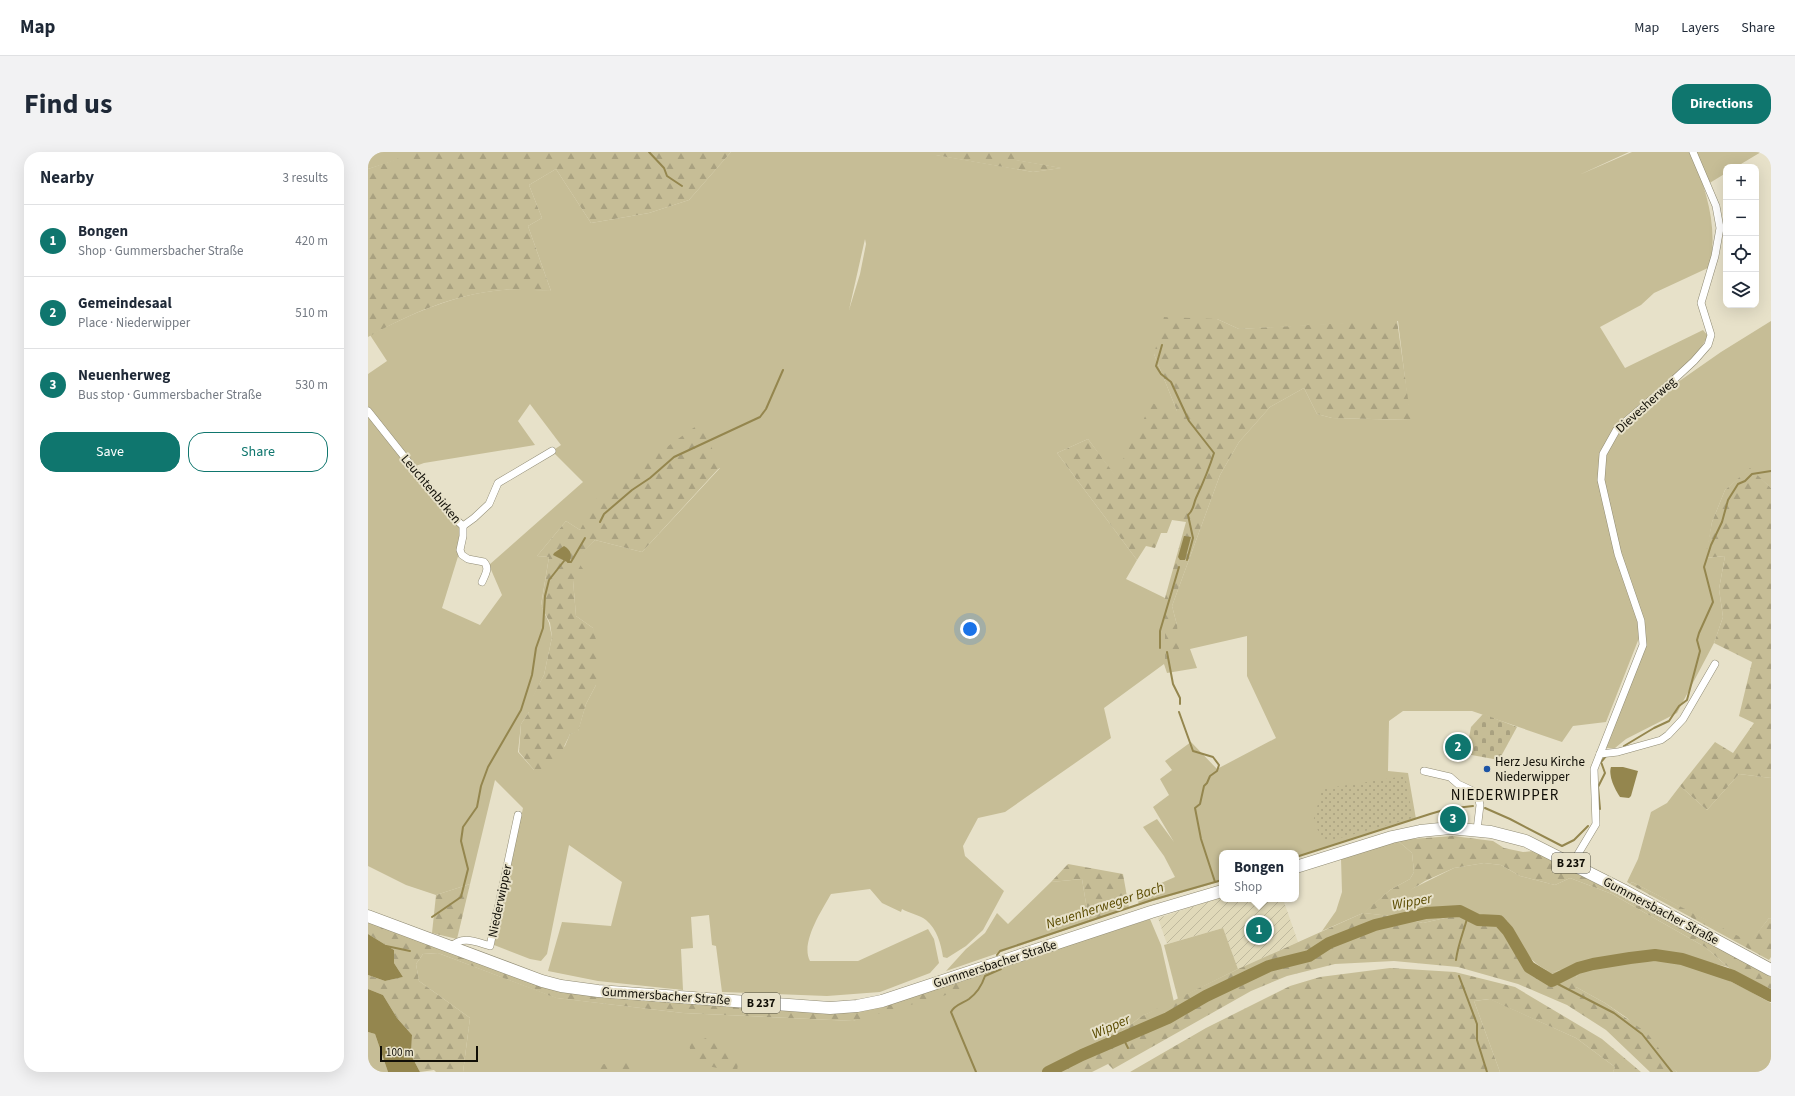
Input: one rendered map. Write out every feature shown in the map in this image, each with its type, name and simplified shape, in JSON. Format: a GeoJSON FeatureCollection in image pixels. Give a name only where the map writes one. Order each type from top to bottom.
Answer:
{"type":"FeatureCollection","features":[{"type":"Feature","properties":{"kind":"main road","name":"Gummersbacher Straße"},"geometry":{"type":"LineString","coordinates":[[1299,866],[1392,837],[1420,831],[1450,828],[1477,830],[1526,841],[1771,970]]}},
{"type":"Feature","properties":{"kind":"main road","name":"Gummersbacher Straße"},"geometry":{"type":"LineString","coordinates":[[368,916],[542,981],[581,989],[830,1008],[857,1006],[882,1001],[1151,912],[1219,892]]}},
{"type":"Feature","properties":{"kind":"street","name":"Dievesherweg"},"geometry":{"type":"LineString","coordinates":[[1600,754],[1641,652],[1643,628],[1618,554],[1600,480],[1603,454],[1618,428],[1683,372],[1702,352],[1710,340],[1711,332],[1703,312],[1702,299],[1715,256],[1720,228],[1716,206],[1693,152]]}},
{"type":"Feature","properties":{"kind":"street","name":"Leuchtenbirken"},"geometry":{"type":"LineString","coordinates":[[368,411],[449,513],[462,526],[463,536],[460,550],[462,555],[468,559],[484,562],[487,565],[487,570],[482,582]]}},
{"type":"Feature","properties":{"kind":"street"},"geometry":{"type":"LineString","coordinates":[[462,526],[474,518],[489,504],[498,483],[552,451]]}},
{"type":"Feature","properties":{"kind":"street"},"geometry":{"type":"LineString","coordinates":[[1572,864],[1596,824],[1594,770],[1600,754],[1618,752],[1661,740],[1668,735],[1683,719],[1715,664]]}},
{"type":"Feature","properties":{"kind":"street"},"geometry":{"type":"LineString","coordinates":[[1424,771],[1450,777],[1458,784],[1473,791],[1478,796],[1480,805],[1477,830]]}},
{"type":"Feature","properties":{"kind":"street","name":"Niederwipper"},"geometry":{"type":"LineString","coordinates":[[451,947],[456,942],[464,940],[490,946],[518,815]]}},
{"type":"Feature","properties":{"kind":"shaded area"},"geometry":{"type":"Polygon","coordinates":[[[1184,536],[1191,537],[1185,560],[1180,560],[1178,557],[1184,536]]]}},
{"type":"Feature","properties":{"kind":"shaded area"},"geometry":{"type":"Polygon","coordinates":[[[564,546],[571,553],[569,563],[553,555],[564,546]]]}},
{"type":"Feature","properties":{"kind":"shaded area"},"geometry":{"type":"Polygon","coordinates":[[[1611,767],[1623,767],[1638,771],[1631,796],[1629,798],[1620,797],[1618,794],[1611,778],[1611,767]]]}},
{"type":"Feature","properties":{"kind":"shaded area"},"geometry":{"type":"Polygon","coordinates":[[[1219,898],[1219,902],[1284,902],[1298,942],[1238,969],[1223,928],[1167,944],[1158,918],[1219,898]]]}},
{"type":"Feature","properties":{"kind":"shaded area"},"geometry":{"type":"Polygon","coordinates":[[[368,934],[394,950],[394,963],[403,977],[385,981],[368,975],[368,934]]]}},
{"type":"Feature","properties":{"kind":"shaded area"},"geometry":{"type":"Polygon","coordinates":[[[368,989],[383,995],[397,1018],[412,1035],[411,1055],[420,1072],[388,1072],[375,1034],[368,1032],[368,989]]]}},
{"type":"Feature","properties":{"kind":"green space"},"geometry":{"type":"Polygon","coordinates":[[[368,152],[417,152],[418,153],[368,169],[368,152]]]}},
{"type":"Feature","properties":{"kind":"green space"},"geometry":{"type":"Polygon","coordinates":[[[417,152],[731,152],[689,200],[649,213],[591,223],[556,169],[529,185],[542,218],[528,226],[551,291],[503,290],[467,296],[433,306],[416,313],[368,337],[368,169],[417,152]]]}},
{"type":"Feature","properties":{"kind":"green space"},"geometry":{"type":"Polygon","coordinates":[[[731,152],[936,152],[936,155],[1033,172],[1061,168],[1015,160],[1015,152],[1629,152],[1579,175],[1632,152],[1692,152],[1706,195],[1712,222],[1713,237],[1710,267],[1654,293],[1641,305],[1600,327],[1625,368],[1703,330],[1708,336],[1697,354],[1617,427],[1601,453],[1598,479],[1638,621],[1639,638],[1606,722],[1573,726],[1562,742],[1472,711],[1403,711],[1389,721],[1388,771],[1408,773],[1416,819],[1299,856],[1299,850],[1219,850],[1219,882],[1139,905],[1136,894],[1175,877],[1164,856],[1143,827],[1157,819],[1174,842],[1153,807],[1169,795],[1160,779],[1172,770],[1165,761],[1191,742],[1217,769],[1276,738],[1247,676],[1247,636],[1190,649],[1197,668],[1167,673],[1164,664],[1104,708],[1111,738],[1005,812],[978,818],[963,846],[965,856],[1004,891],[983,930],[966,946],[947,958],[943,957],[936,932],[924,918],[902,909],[901,912],[882,903],[870,889],[831,894],[813,927],[810,936],[808,954],[810,961],[858,961],[928,929],[934,939],[939,963],[930,973],[880,992],[827,996],[722,992],[716,946],[712,945],[709,915],[691,917],[693,948],[681,949],[683,990],[598,981],[548,971],[562,922],[611,926],[622,882],[569,845],[547,954],[541,961],[530,959],[494,945],[523,808],[495,780],[470,884],[436,895],[406,885],[368,866],[368,414],[459,527],[460,550],[442,608],[480,625],[502,595],[489,565],[583,482],[552,451],[561,445],[530,404],[518,421],[535,445],[424,463],[413,467],[368,411],[368,374],[387,361],[370,335],[417,313],[450,300],[485,292],[502,290],[551,291],[528,226],[542,218],[529,185],[556,169],[591,223],[649,213],[689,200],[731,152]],[[865,239],[849,310],[860,274],[866,244],[865,239]],[[1217,319],[1154,354],[1177,411],[1115,476],[1088,439],[1057,453],[1137,560],[1126,579],[1165,598],[1165,663],[1177,625],[1172,606],[1220,475],[1239,442],[1270,407],[1304,388],[1317,414],[1332,418],[1410,420],[1398,321],[1239,329],[1217,319]],[[720,468],[580,530],[566,521],[537,556],[549,557],[541,605],[549,623],[552,637],[544,675],[530,703],[529,712],[521,724],[518,752],[534,770],[565,746],[570,734],[578,731],[586,704],[596,685],[593,628],[576,616],[573,580],[575,559],[595,540],[642,552],[720,468]]]}},
{"type":"Feature","properties":{"kind":"green space"},"geometry":{"type":"Polygon","coordinates":[[[936,152],[1015,152],[1016,160],[1062,168],[1033,172],[935,155],[936,152]]]}},
{"type":"Feature","properties":{"kind":"green space"},"geometry":{"type":"Polygon","coordinates":[[[1695,152],[1761,152],[1741,164],[1723,164],[1723,175],[1708,184],[1695,152]]]}},
{"type":"Feature","properties":{"kind":"green space"},"geometry":{"type":"Polygon","coordinates":[[[1164,317],[1217,319],[1239,329],[1397,320],[1411,420],[1332,418],[1317,414],[1304,388],[1270,407],[1239,442],[1220,475],[1172,606],[1177,625],[1179,649],[1165,664],[1165,598],[1186,522],[1172,520],[1167,533],[1161,533],[1155,548],[1146,546],[1137,560],[1057,453],[1088,439],[1115,475],[1152,403],[1177,411],[1154,354],[1164,317]]]}},
{"type":"Feature","properties":{"kind":"green space"},"geometry":{"type":"Polygon","coordinates":[[[1771,321],[1771,488],[1750,469],[1725,490],[1712,522],[1706,558],[1725,556],[1719,589],[1723,617],[1714,643],[1677,713],[1626,739],[1615,748],[1605,748],[1646,643],[1645,624],[1620,553],[1604,479],[1606,455],[1621,430],[1668,389],[1721,352],[1771,321]]]}},
{"type":"Feature","properties":{"kind":"green space"},"geometry":{"type":"Polygon","coordinates":[[[699,424],[720,467],[642,552],[595,540],[576,559],[583,569],[573,580],[576,616],[593,628],[601,659],[596,685],[586,704],[578,732],[570,734],[552,772],[534,770],[519,752],[521,724],[529,712],[529,703],[544,675],[552,637],[550,623],[541,606],[549,557],[537,556],[566,521],[580,530],[598,496],[699,424]]]}},
{"type":"Feature","properties":{"kind":"green space"},"geometry":{"type":"Polygon","coordinates":[[[1750,468],[1771,488],[1771,778],[1739,774],[1707,810],[1680,786],[1715,742],[1733,753],[1754,723],[1739,716],[1752,662],[1714,643],[1723,617],[1719,589],[1725,556],[1705,558],[1712,522],[1725,490],[1750,468]]]}},
{"type":"Feature","properties":{"kind":"green space"},"geometry":{"type":"Polygon","coordinates":[[[1483,714],[1517,727],[1499,760],[1466,754],[1471,727],[1483,714]]]}},
{"type":"Feature","properties":{"kind":"green space"},"geometry":{"type":"Polygon","coordinates":[[[1739,774],[1771,778],[1771,919],[1769,918],[1750,943],[1632,882],[1630,884],[1627,882],[1638,859],[1651,812],[1667,803],[1680,786],[1707,810],[1739,774]]]}},
{"type":"Feature","properties":{"kind":"green space"},"geometry":{"type":"Polygon","coordinates":[[[1405,776],[1413,818],[1325,842],[1313,822],[1322,789],[1405,776]]]}},
{"type":"Feature","properties":{"kind":"green space"},"geometry":{"type":"Polygon","coordinates":[[[1453,836],[1493,841],[1504,848],[1523,852],[1533,851],[1619,893],[1771,977],[1771,989],[1735,973],[1705,947],[1612,894],[1570,878],[1555,885],[1520,876],[1501,865],[1484,863],[1454,868],[1425,881],[1392,902],[1364,913],[1399,917],[1423,923],[1467,913],[1507,921],[1527,955],[1533,962],[1550,971],[1560,971],[1566,978],[1581,970],[1576,977],[1576,987],[1605,1003],[1647,1033],[1677,1072],[1650,1072],[1606,1030],[1567,1005],[1518,984],[1458,967],[1394,961],[1335,964],[1287,976],[1251,991],[1113,1069],[1108,1064],[1092,1072],[1059,1072],[1113,1038],[1142,1016],[1238,969],[1363,913],[1390,890],[1410,879],[1414,872],[1412,853],[1397,840],[1453,836]]]}},
{"type":"Feature","properties":{"kind":"green space"},"geometry":{"type":"Polygon","coordinates":[[[1397,840],[1412,853],[1414,872],[1410,879],[1390,890],[1365,912],[1454,868],[1484,863],[1501,865],[1520,876],[1555,885],[1570,878],[1612,894],[1705,947],[1728,967],[1702,960],[1662,953],[1635,953],[1551,972],[1535,963],[1524,951],[1507,921],[1467,913],[1423,923],[1399,917],[1363,913],[1322,931],[1336,911],[1342,892],[1341,858],[1397,840]]]}},
{"type":"Feature","properties":{"kind":"green space"},"geometry":{"type":"Polygon","coordinates":[[[1068,864],[1123,874],[1129,908],[1089,922],[1082,879],[1051,882],[1068,864]]]}},
{"type":"Feature","properties":{"kind":"green space"},"geometry":{"type":"Polygon","coordinates":[[[1082,879],[1089,922],[946,971],[966,949],[985,933],[997,913],[1008,924],[1051,882],[1082,879]]]}},
{"type":"Feature","properties":{"kind":"green space"},"geometry":{"type":"Polygon","coordinates":[[[1632,882],[1750,942],[1769,918],[1771,919],[1771,957],[1769,960],[1630,884],[1632,882]]]}},
{"type":"Feature","properties":{"kind":"green space"},"geometry":{"type":"Polygon","coordinates":[[[470,884],[457,939],[432,933],[436,895],[470,884]]]}},
{"type":"Feature","properties":{"kind":"green space"},"geometry":{"type":"Polygon","coordinates":[[[1150,919],[1161,945],[1174,1002],[1142,1016],[1113,1038],[1085,1051],[1068,1056],[1044,1072],[463,1072],[470,1018],[419,981],[416,964],[423,954],[438,953],[557,998],[683,1013],[853,1021],[993,970],[1150,919]]]}},
{"type":"Feature","properties":{"kind":"green space"},"geometry":{"type":"Polygon","coordinates":[[[368,921],[542,986],[828,1012],[993,970],[971,988],[853,1021],[683,1013],[556,998],[438,953],[423,954],[416,964],[419,981],[470,1018],[463,1072],[436,1072],[434,1070],[420,1072],[411,1055],[412,1035],[397,1018],[383,995],[368,989],[368,975],[385,981],[403,977],[394,963],[394,950],[368,934],[368,921]]]}},
{"type":"Feature","properties":{"kind":"green space"},"geometry":{"type":"Polygon","coordinates":[[[1223,928],[1238,969],[1178,999],[1164,945],[1223,928]]]}},
{"type":"Feature","properties":{"kind":"green space"},"geometry":{"type":"Polygon","coordinates":[[[1665,961],[1687,964],[1720,976],[1771,1003],[1771,1072],[1677,1072],[1627,1018],[1605,1003],[1576,987],[1576,977],[1581,970],[1628,962],[1665,961]]]}},
{"type":"Feature","properties":{"kind":"green space"},"geometry":{"type":"Polygon","coordinates":[[[1390,968],[1455,972],[1515,987],[1602,1039],[1641,1072],[1613,1072],[1615,1067],[1576,1038],[1489,999],[1474,1001],[1500,1072],[1130,1072],[1206,1028],[1290,986],[1320,977],[1390,968]]]}},
{"type":"Feature","properties":{"kind":"green space"},"geometry":{"type":"Polygon","coordinates":[[[1490,999],[1576,1038],[1615,1067],[1613,1072],[1500,1072],[1474,1001],[1490,999]]]}},
{"type":"Feature","properties":{"kind":"green space"},"geometry":{"type":"Polygon","coordinates":[[[368,1032],[375,1034],[388,1072],[368,1072],[368,1032]]]}},
{"type":"Feature","properties":{"kind":"green space"},"geometry":{"type":"Polygon","coordinates":[[[712,1036],[722,1045],[739,1055],[737,1072],[693,1063],[689,1044],[712,1036]]]}},
{"type":"Feature","properties":{"kind":"green space"},"geometry":{"type":"Polygon","coordinates":[[[625,1058],[643,1063],[636,1072],[590,1072],[587,1069],[625,1058]]]}},
{"type":"Feature","properties":{"kind":"waterway"},"geometry":{"type":"LineString","coordinates":[[649,152],[664,168],[667,176],[682,186]]}},
{"type":"Feature","properties":{"kind":"waterway"},"geometry":{"type":"LineString","coordinates":[[1162,345],[1156,366],[1161,374],[1171,382],[1189,421],[1214,453],[1206,476],[1188,515],[1193,538],[1187,560]]}},
{"type":"Feature","properties":{"kind":"waterway"},"geometry":{"type":"LineString","coordinates":[[600,522],[604,514],[674,457],[760,417],[766,409],[783,370]]}},
{"type":"Feature","properties":{"kind":"waterway","name":"Neuenherweger Bach"},"geometry":{"type":"LineString","coordinates":[[1624,746],[1669,721],[1679,706],[1687,700],[1700,651],[1697,640],[1713,602],[1704,567],[1711,545],[1722,522],[1728,500],[1738,484],[1745,481],[1752,474],[1771,471]]}},
{"type":"Feature","properties":{"kind":"waterway"},"geometry":{"type":"LineString","coordinates":[[568,562],[571,562],[585,538]]}},
{"type":"Feature","properties":{"kind":"waterway"},"geometry":{"type":"LineString","coordinates":[[432,917],[461,897],[468,869],[461,841],[463,827],[477,807],[481,786],[488,767],[521,710],[532,675],[536,648],[543,628],[545,596],[549,580],[564,561]]}},
{"type":"Feature","properties":{"kind":"waterway"},"geometry":{"type":"LineString","coordinates":[[1160,648],[1160,631],[1179,567]]}},
{"type":"Feature","properties":{"kind":"waterway"},"geometry":{"type":"LineString","coordinates":[[1167,652],[1173,684],[1180,698],[1180,704]]}},
{"type":"Feature","properties":{"kind":"waterway"},"geometry":{"type":"LineString","coordinates":[[1179,712],[1193,751],[1213,757],[1219,765],[1217,771],[1210,776],[1204,786],[1200,804],[1195,808],[1201,839],[1215,882]]}},
{"type":"Feature","properties":{"kind":"waterway","name":"Neuenherweger Bach"},"geometry":{"type":"LineString","coordinates":[[1600,809],[1598,787],[1605,773],[1601,762],[1606,756]]}},
{"type":"Feature","properties":{"kind":"waterway","name":"Neuenherweger Bach"},"geometry":{"type":"LineString","coordinates":[[1299,856],[1447,809],[1473,806]]}},
{"type":"Feature","properties":{"kind":"waterway","name":"Neuenherweger Bach"},"geometry":{"type":"LineString","coordinates":[[1485,808],[1562,846],[1574,840],[1588,826]]}},
{"type":"Feature","properties":{"kind":"waterway","name":"Neuenherweger Bach"},"geometry":{"type":"LineString","coordinates":[[997,955],[1000,951],[1152,900],[1219,881]]}},
{"type":"Feature","properties":{"kind":"waterway","name":"Wipper"},"geometry":{"type":"LineString","coordinates":[[1048,1072],[1082,1055],[1168,1018],[1206,996],[1269,966],[1309,956],[1329,943],[1375,925],[1426,913],[1460,911],[1478,920],[1499,921],[1508,931],[1529,967],[1552,981],[1578,968],[1593,964],[1655,955],[1682,959],[1733,976],[1771,996]]}},
{"type":"Feature","properties":{"kind":"waterway"},"geometry":{"type":"LineString","coordinates":[[1456,960],[1468,915]]}},
{"type":"Feature","properties":{"kind":"waterway"},"geometry":{"type":"LineString","coordinates":[[384,947],[386,946],[410,951]]}},
{"type":"Feature","properties":{"kind":"waterway","name":"Neuenherweger Bach"},"geometry":{"type":"LineString","coordinates":[[976,1072],[951,1012],[956,1006],[969,999],[974,994],[981,986],[985,976],[1001,969]]}},
{"type":"Feature","properties":{"kind":"waterway"},"geometry":{"type":"LineString","coordinates":[[1459,976],[1477,1024],[1477,1040],[1487,1072]]}},
{"type":"Feature","properties":{"kind":"waterway"},"geometry":{"type":"LineString","coordinates":[[1552,981],[1614,1013],[1642,1034],[1672,1072]]}},
{"type":"Feature","properties":{"kind":"waterway"},"geometry":{"type":"LineString","coordinates":[[1123,1038],[1128,1048]]}},
{"type":"Feature","properties":{"kind":"place","name":"Gemeindesaal"},"geometry":{"type":"Point","coordinates":[1458,747]}},
{"type":"Feature","properties":{"kind":"place","name":"Herz Jesu Kirche Niederwipper"},"geometry":{"type":"Point","coordinates":[1487,769]}},
{"type":"Feature","properties":{"kind":"place","name":"Neuenherweg"},"geometry":{"type":"Point","coordinates":[1453,819]}},
{"type":"Feature","properties":{"kind":"place","name":"Bongen"},"geometry":{"type":"Point","coordinates":[1259,930]}},
{"type":"Feature","properties":{"kind":"district","name":"NIEDERWIPPER"},"geometry":{"type":"Point","coordinates":[1505,795]}}]}
